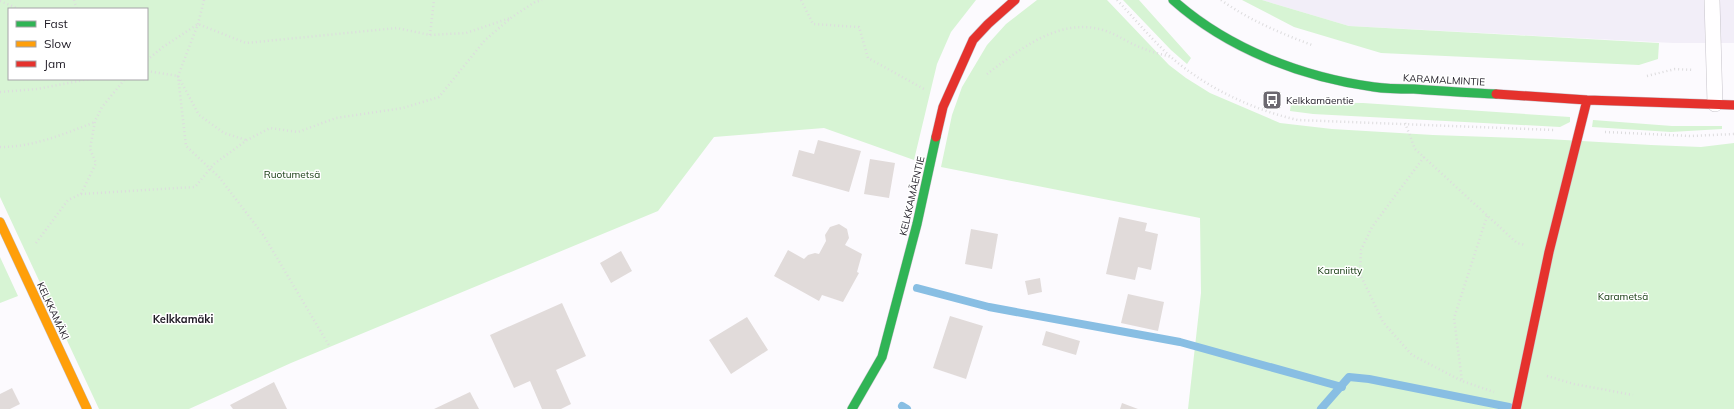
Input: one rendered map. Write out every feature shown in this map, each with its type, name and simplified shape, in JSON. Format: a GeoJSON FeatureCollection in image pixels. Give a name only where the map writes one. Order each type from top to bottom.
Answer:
{"type":"FeatureCollection","features":[{"type":"Feature","properties":{"kind":"street","name":"KELKKAMÄENTIE"},"geometry":{"type":"LineString","coordinates":[[852,409],[882,357],[917,224],[943,107],[973,40],[988,24],[1015,0]]}},
{"type":"Feature","properties":{"kind":"street","name":"KARAMALMINTIE"},"geometry":{"type":"LineString","coordinates":[[1173,0],[1190,15],[1228,39],[1281,64],[1331,79],[1376,87],[1587,100],[1734,105]]}},
{"type":"Feature","properties":{"kind":"street"},"geometry":{"type":"LineString","coordinates":[[1516,409],[1549,252],[1587,100]]}},
{"type":"Feature","properties":{"kind":"street","name":"KELKKAMÄKI"},"geometry":{"type":"LineString","coordinates":[[0,222],[87,409]]}},
{"type":"Feature","properties":{"kind":"lane"},"geometry":{"type":"LineString","coordinates":[[1712,0],[1715,104]]}},
{"type":"Feature","properties":{"kind":"path"},"geometry":{"type":"LineString","coordinates":[[204,0],[198,24],[178,76],[186,146],[220,177],[264,236],[330,347]]}},
{"type":"Feature","properties":{"kind":"path"},"geometry":{"type":"LineString","coordinates":[[430,35],[434,0]]}},
{"type":"Feature","properties":{"kind":"path"},"geometry":{"type":"LineString","coordinates":[[23,274],[29,252],[68,200],[81,194],[195,187],[214,164],[247,140],[270,128],[298,132],[336,118],[403,108],[439,97],[485,40],[512,17],[535,2],[542,0]]}},
{"type":"Feature","properties":{"kind":"path"},"geometry":{"type":"LineString","coordinates":[[801,0],[813,24],[858,27],[868,58],[926,90]]}},
{"type":"Feature","properties":{"kind":"path"},"geometry":{"type":"LineString","coordinates":[[1221,0],[1238,12],[1284,35],[1313,46]]}},
{"type":"Feature","properties":{"kind":"path"},"geometry":{"type":"LineString","coordinates":[[0,1],[17,8]]}},
{"type":"Feature","properties":{"kind":"path"},"geometry":{"type":"LineString","coordinates":[[198,24],[246,43],[397,28],[430,35],[466,33],[512,17]]}},
{"type":"Feature","properties":{"kind":"path"},"geometry":{"type":"LineString","coordinates":[[148,59],[162,47],[198,24]]}},
{"type":"Feature","properties":{"kind":"path"},"geometry":{"type":"LineString","coordinates":[[982,78],[1012,55],[1047,34],[1063,29],[1102,29],[1141,48],[1172,57]]}},
{"type":"Feature","properties":{"kind":"path"},"geometry":{"type":"LineString","coordinates":[[1640,78],[1675,69],[1714,71]]}},
{"type":"Feature","properties":{"kind":"path"},"geometry":{"type":"LineString","coordinates":[[148,71],[178,76]]}},
{"type":"Feature","properties":{"kind":"path"},"geometry":{"type":"LineString","coordinates":[[178,76],[199,115],[224,133],[247,140]]}},
{"type":"Feature","properties":{"kind":"path"},"geometry":{"type":"LineString","coordinates":[[0,92],[37,89],[84,80]]}},
{"type":"Feature","properties":{"kind":"path"},"geometry":{"type":"LineString","coordinates":[[81,194],[96,163],[90,149],[95,121],[102,107],[124,80]]}},
{"type":"Feature","properties":{"kind":"path"},"geometry":{"type":"LineString","coordinates":[[0,147],[16,147],[50,139],[95,121]]}},
{"type":"Feature","properties":{"kind":"path"},"geometry":{"type":"LineString","coordinates":[[1405,123],[1415,149],[1487,216],[1517,242],[1549,252]]}},
{"type":"Feature","properties":{"kind":"path"},"geometry":{"type":"LineString","coordinates":[[1424,157],[1372,227],[1361,250],[1360,274],[1382,322],[1412,354],[1462,381],[1518,400]]}},
{"type":"Feature","properties":{"kind":"path"},"geometry":{"type":"LineString","coordinates":[[1462,381],[1454,318],[1487,216]]}},
{"type":"Feature","properties":{"kind":"path"},"geometry":{"type":"LineString","coordinates":[[1524,370],[1574,384],[1633,395]]}},
{"type":"Feature","properties":{"kind":"shaded area"},"geometry":{"type":"Polygon","coordinates":[[[1262,0],[1734,0],[1734,43],[1673,43],[1349,26],[1262,0]]]}},
{"type":"Feature","properties":{"kind":"green space","name":"Ruotumetsä"},"geometry":{"type":"Polygon","coordinates":[[[0,0],[976,0],[951,32],[937,64],[914,160],[824,128],[714,137],[658,211],[291,363],[189,409],[99,409],[0,197],[0,0]]]}},
{"type":"Feature","properties":{"kind":"green space","name":"Karaniitty"},"geometry":{"type":"Polygon","coordinates":[[[1037,0],[1107,0],[1169,65],[1186,78],[1210,93],[1280,123],[1332,129],[1433,135],[1547,139],[1651,145],[1701,147],[1734,143],[1734,409],[1188,409],[1201,293],[1200,218],[941,167],[952,115],[962,87],[987,45],[1006,24],[1037,0]]]}},
{"type":"Feature","properties":{"kind":"green space"},"geometry":{"type":"Polygon","coordinates":[[[1123,0],[1139,0],[1191,58],[1187,64],[1171,50],[1123,0]]]}},
{"type":"Feature","properties":{"kind":"green space"},"geometry":{"type":"Polygon","coordinates":[[[1242,0],[1262,0],[1349,26],[1659,43],[1658,59],[1639,65],[1381,53],[1294,27],[1242,0]]]}},
{"type":"Feature","properties":{"kind":"green space"},"geometry":{"type":"Polygon","coordinates":[[[1291,103],[1363,103],[1570,117],[1570,122],[1560,127],[1313,114],[1290,111],[1291,103]]]}},
{"type":"Feature","properties":{"kind":"green space"},"geometry":{"type":"Polygon","coordinates":[[[1593,120],[1672,126],[1722,126],[1722,129],[1671,132],[1592,127],[1593,120]]]}},
{"type":"Feature","properties":{"kind":"green space"},"geometry":{"type":"Polygon","coordinates":[[[0,257],[18,296],[0,303],[0,257]]]}},
{"type":"Feature","properties":{"kind":"building"},"geometry":{"type":"Polygon","coordinates":[[[818,140],[861,151],[849,192],[792,176],[799,150],[814,154],[818,140]]]}},
{"type":"Feature","properties":{"kind":"building"},"geometry":{"type":"Polygon","coordinates":[[[870,159],[895,163],[889,198],[864,194],[870,159]]]}},
{"type":"Feature","properties":{"kind":"building"},"geometry":{"type":"Polygon","coordinates":[[[1119,217],[1147,223],[1145,231],[1158,234],[1151,270],[1138,267],[1135,280],[1106,274],[1119,217]]]}},
{"type":"Feature","properties":{"kind":"building"},"geometry":{"type":"Polygon","coordinates":[[[839,224],[847,229],[849,238],[845,245],[862,254],[857,272],[859,273],[843,302],[822,295],[819,301],[774,276],[788,250],[804,259],[808,255],[815,253],[819,254],[826,241],[825,235],[830,227],[839,224]]]}},
{"type":"Feature","properties":{"kind":"building"},"geometry":{"type":"Polygon","coordinates":[[[971,229],[998,234],[992,269],[965,264],[971,229]]]}},
{"type":"Feature","properties":{"kind":"building"},"geometry":{"type":"Polygon","coordinates":[[[621,251],[632,271],[611,283],[600,263],[621,251]]]}},
{"type":"Feature","properties":{"kind":"building"},"geometry":{"type":"Polygon","coordinates":[[[1040,278],[1042,292],[1028,295],[1025,281],[1040,278]]]}},
{"type":"Feature","properties":{"kind":"building"},"geometry":{"type":"Polygon","coordinates":[[[1128,294],[1164,302],[1158,331],[1121,323],[1128,294]]]}},
{"type":"Feature","properties":{"kind":"building"},"geometry":{"type":"Polygon","coordinates":[[[562,303],[586,356],[556,370],[571,404],[561,409],[542,409],[530,381],[514,388],[490,335],[562,303]]]}},
{"type":"Feature","properties":{"kind":"building"},"geometry":{"type":"Polygon","coordinates":[[[950,316],[983,326],[966,379],[933,368],[950,316]]]}},
{"type":"Feature","properties":{"kind":"building"},"geometry":{"type":"Polygon","coordinates":[[[747,317],[768,350],[731,374],[709,340],[747,317]]]}},
{"type":"Feature","properties":{"kind":"building"},"geometry":{"type":"Polygon","coordinates":[[[1046,331],[1080,341],[1076,355],[1042,345],[1046,331]]]}},
{"type":"Feature","properties":{"kind":"building"},"geometry":{"type":"Polygon","coordinates":[[[274,382],[287,409],[233,409],[230,405],[274,382]]]}},
{"type":"Feature","properties":{"kind":"building"},"geometry":{"type":"Polygon","coordinates":[[[12,388],[20,404],[10,409],[0,409],[0,394],[12,388]]]}},
{"type":"Feature","properties":{"kind":"building"},"geometry":{"type":"Polygon","coordinates":[[[470,392],[479,409],[434,409],[470,392]]]}},
{"type":"Feature","properties":{"kind":"building"},"geometry":{"type":"Polygon","coordinates":[[[1122,403],[1138,409],[1120,409],[1122,403]]]}},
{"type":"Feature","properties":{"kind":"waterway"},"geometry":{"type":"LineString","coordinates":[[917,288],[989,307],[1180,342],[1342,387]]}},
{"type":"Feature","properties":{"kind":"waterway"},"geometry":{"type":"LineString","coordinates":[[1321,409],[1349,377],[1369,379],[1509,407]]}},
{"type":"Feature","properties":{"kind":"waterway"},"geometry":{"type":"LineString","coordinates":[[902,406],[907,409]]}},
{"type":"Feature","properties":{"kind":"traffic: fast"},"geometry":{"type":"LineString","coordinates":[[1173,0],[1217,33],[1242,46],[1267,58],[1320,76],[1379,88],[1496,94]]}},
{"type":"Feature","properties":{"kind":"traffic: fast"},"geometry":{"type":"LineString","coordinates":[[852,409],[882,357],[917,224],[936,137]]}},
{"type":"Feature","properties":{"kind":"traffic: slow"},"geometry":{"type":"LineString","coordinates":[[0,222],[87,409]]}},
{"type":"Feature","properties":{"kind":"traffic: jam"},"geometry":{"type":"LineString","coordinates":[[936,137],[943,107],[973,40],[988,24],[1015,0]]}},
{"type":"Feature","properties":{"kind":"traffic: jam"},"geometry":{"type":"LineString","coordinates":[[1496,94],[1587,100],[1734,105]]}},
{"type":"Feature","properties":{"kind":"traffic: jam"},"geometry":{"type":"LineString","coordinates":[[1516,409],[1549,252],[1587,100]]}},
{"type":"Feature","properties":{"kind":"place","name":"Kelkkamäentie"},"geometry":{"type":"Point","coordinates":[1272,100]}},
{"type":"Feature","properties":{"kind":"district","name":"Kelkkamäki"},"geometry":{"type":"Point","coordinates":[183,319]}},
{"type":"Feature","properties":{"kind":"park label","name":"Karametsä"},"geometry":{"type":"Point","coordinates":[1623,296]}}]}
